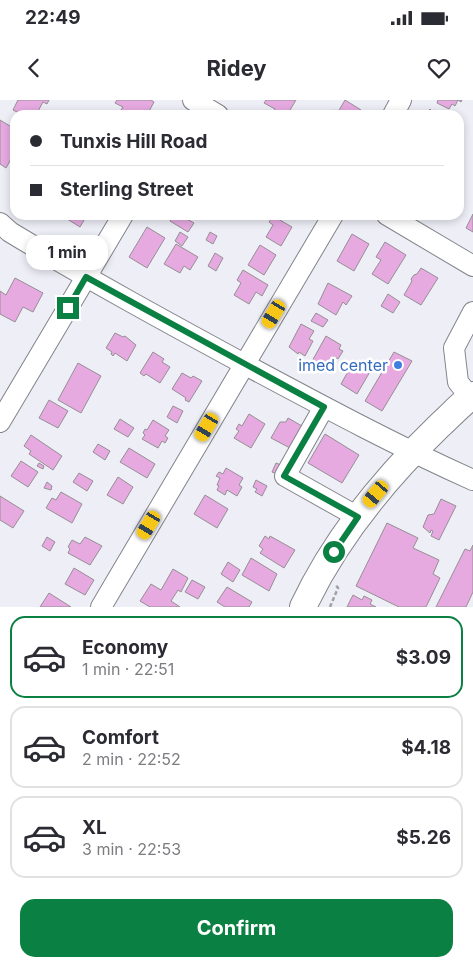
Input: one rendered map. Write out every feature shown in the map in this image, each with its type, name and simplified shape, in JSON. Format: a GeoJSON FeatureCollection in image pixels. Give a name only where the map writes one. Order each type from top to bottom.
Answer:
{"type":"FeatureCollection","features":[{"type":"Feature","properties":{"kind":"main road"},"geometry":{"type":"LineString","coordinates":[[303,607],[334,552],[358,517],[411,452],[472,396]]}},
{"type":"Feature","properties":{"kind":"street"},"geometry":{"type":"LineString","coordinates":[[192,100],[209,110]]}},
{"type":"Feature","properties":{"kind":"street"},"geometry":{"type":"LineString","coordinates":[[0,422],[120,220]]}},
{"type":"Feature","properties":{"kind":"street"},"geometry":{"type":"LineString","coordinates":[[101,607],[330,220]]}},
{"type":"Feature","properties":{"kind":"street"},"geometry":{"type":"LineString","coordinates":[[395,220],[473,266]]}},
{"type":"Feature","properties":{"kind":"street"},"geometry":{"type":"LineString","coordinates":[[0,223],[10,232],[86,277],[244,364],[411,452],[473,480]]}},
{"type":"Feature","properties":{"kind":"street"},"geometry":{"type":"LineString","coordinates":[[472,396],[458,382],[454,348],[473,312]]}},
{"type":"Feature","properties":{"kind":"street"},"geometry":{"type":"LineString","coordinates":[[324,407],[284,476],[358,517]]}},
{"type":"Feature","properties":{"kind":"building"},"geometry":{"type":"Polygon","coordinates":[[[18,100],[49,100],[47,104],[43,102],[39,110],[13,110],[18,100]]]}},
{"type":"Feature","properties":{"kind":"building"},"geometry":{"type":"Polygon","coordinates":[[[117,100],[151,100],[154,102],[150,110],[121,110],[123,107],[115,103],[117,100]]]}},
{"type":"Feature","properties":{"kind":"building"},"geometry":{"type":"Polygon","coordinates":[[[266,100],[296,100],[290,110],[274,110],[264,103],[266,100]]]}},
{"type":"Feature","properties":{"kind":"building"},"geometry":{"type":"Polygon","coordinates":[[[345,100],[361,110],[339,110],[345,100]]]}},
{"type":"Feature","properties":{"kind":"building"},"geometry":{"type":"Polygon","coordinates":[[[438,100],[458,100],[455,106],[452,104],[449,109],[437,103],[438,100]]]}},
{"type":"Feature","properties":{"kind":"building"},"geometry":{"type":"Polygon","coordinates":[[[0,120],[10,126],[10,161],[6,168],[0,164],[0,120]]]}},
{"type":"Feature","properties":{"kind":"building"},"geometry":{"type":"Polygon","coordinates":[[[473,214],[473,232],[466,228],[473,214]]]}},
{"type":"Feature","properties":{"kind":"building"},"geometry":{"type":"Polygon","coordinates":[[[69,220],[84,220],[80,227],[69,220]]]}},
{"type":"Feature","properties":{"kind":"building"},"geometry":{"type":"Polygon","coordinates":[[[189,220],[194,223],[188,232],[170,221],[189,220]]]}},
{"type":"Feature","properties":{"kind":"building"},"geometry":{"type":"Polygon","coordinates":[[[270,220],[280,220],[292,227],[281,246],[266,237],[273,225],[269,222],[270,220]]]}},
{"type":"Feature","properties":{"kind":"building"},"geometry":{"type":"Polygon","coordinates":[[[147,227],[165,238],[147,268],[129,257],[147,227]]]}},
{"type":"Feature","properties":{"kind":"building"},"geometry":{"type":"Polygon","coordinates":[[[180,232],[188,237],[182,246],[175,241],[180,232]]]}},
{"type":"Feature","properties":{"kind":"building"},"geometry":{"type":"Polygon","coordinates":[[[210,232],[217,236],[213,244],[206,240],[210,232]]]}},
{"type":"Feature","properties":{"kind":"building"},"geometry":{"type":"Polygon","coordinates":[[[352,234],[369,244],[354,271],[337,261],[352,234]]]}},
{"type":"Feature","properties":{"kind":"building"},"geometry":{"type":"Polygon","coordinates":[[[385,242],[406,255],[388,284],[372,274],[381,260],[376,257],[385,242]]]}},
{"type":"Feature","properties":{"kind":"building"},"geometry":{"type":"Polygon","coordinates":[[[176,244],[198,257],[190,270],[184,266],[180,273],[164,264],[176,244]]]}},
{"type":"Feature","properties":{"kind":"building"},"geometry":{"type":"Polygon","coordinates":[[[260,245],[276,255],[264,275],[248,265],[260,245]]]}},
{"type":"Feature","properties":{"kind":"building"},"geometry":{"type":"Polygon","coordinates":[[[215,253],[223,258],[216,271],[208,266],[215,253]]]}},
{"type":"Feature","properties":{"kind":"building"},"geometry":{"type":"Polygon","coordinates":[[[421,268],[438,278],[421,305],[404,295],[412,281],[411,279],[421,268]]]}},
{"type":"Feature","properties":{"kind":"building"},"geometry":{"type":"Polygon","coordinates":[[[243,270],[268,285],[262,296],[256,292],[249,304],[234,295],[241,283],[237,280],[243,270]]]}},
{"type":"Feature","properties":{"kind":"building"},"geometry":{"type":"Polygon","coordinates":[[[15,278],[43,293],[33,312],[23,307],[15,322],[0,314],[0,291],[6,295],[15,278]]]}},
{"type":"Feature","properties":{"kind":"building"},"geometry":{"type":"Polygon","coordinates":[[[328,283],[352,296],[346,305],[343,302],[336,315],[318,304],[328,283]]]}},
{"type":"Feature","properties":{"kind":"building"},"geometry":{"type":"Polygon","coordinates":[[[388,294],[400,302],[393,313],[381,306],[388,294]]]}},
{"type":"Feature","properties":{"kind":"building"},"geometry":{"type":"Polygon","coordinates":[[[316,313],[328,320],[323,327],[311,321],[316,313]]]}},
{"type":"Feature","properties":{"kind":"building"},"geometry":{"type":"Polygon","coordinates":[[[301,324],[314,331],[309,339],[313,341],[305,356],[299,352],[298,354],[289,347],[301,324]]]}},
{"type":"Feature","properties":{"kind":"building"},"geometry":{"type":"Polygon","coordinates":[[[115,333],[123,337],[125,336],[136,345],[127,361],[115,353],[113,356],[112,352],[106,348],[115,333]]]}},
{"type":"Feature","properties":{"kind":"building"},"geometry":{"type":"Polygon","coordinates":[[[326,336],[341,345],[339,349],[343,351],[338,359],[333,356],[325,371],[311,363],[326,336]]]}},
{"type":"Feature","properties":{"kind":"building"},"geometry":{"type":"Polygon","coordinates":[[[153,352],[164,359],[162,362],[170,367],[160,383],[146,374],[144,376],[140,373],[153,352]]]}},
{"type":"Feature","properties":{"kind":"building"},"geometry":{"type":"Polygon","coordinates":[[[394,352],[412,361],[382,411],[365,401],[394,352]]]}},
{"type":"Feature","properties":{"kind":"building"},"geometry":{"type":"Polygon","coordinates":[[[360,360],[365,363],[363,366],[371,370],[357,394],[341,384],[354,361],[358,363],[360,360]]]}},
{"type":"Feature","properties":{"kind":"building"},"geometry":{"type":"Polygon","coordinates":[[[78,363],[101,376],[81,413],[58,400],[78,363]]]}},
{"type":"Feature","properties":{"kind":"building"},"geometry":{"type":"Polygon","coordinates":[[[182,373],[202,381],[189,402],[172,389],[182,373]]]}},
{"type":"Feature","properties":{"kind":"building"},"geometry":{"type":"Polygon","coordinates":[[[49,400],[68,411],[58,428],[39,418],[49,400]]]}},
{"type":"Feature","properties":{"kind":"building"},"geometry":{"type":"Polygon","coordinates":[[[173,406],[183,411],[177,423],[167,417],[173,406]]]}},
{"type":"Feature","properties":{"kind":"building"},"geometry":{"type":"Polygon","coordinates":[[[249,414],[265,424],[251,448],[234,438],[239,431],[236,429],[239,424],[242,426],[249,414]]]}},
{"type":"Feature","properties":{"kind":"building"},"geometry":{"type":"Polygon","coordinates":[[[288,418],[302,426],[290,448],[271,438],[280,422],[286,422],[288,418]]]}},
{"type":"Feature","properties":{"kind":"building"},"geometry":{"type":"Polygon","coordinates":[[[120,419],[134,428],[128,437],[114,429],[120,419]]]}},
{"type":"Feature","properties":{"kind":"building"},"geometry":{"type":"Polygon","coordinates":[[[153,420],[169,430],[165,436],[168,438],[165,443],[162,441],[158,448],[142,439],[145,435],[143,433],[145,429],[147,430],[153,420]]]}},
{"type":"Feature","properties":{"kind":"building"},"geometry":{"type":"Polygon","coordinates":[[[325,434],[359,455],[342,483],[308,463],[325,434]]]}},
{"type":"Feature","properties":{"kind":"building"},"geometry":{"type":"Polygon","coordinates":[[[31,435],[62,456],[53,470],[29,454],[31,451],[24,446],[31,435]]]}},
{"type":"Feature","properties":{"kind":"building"},"geometry":{"type":"Polygon","coordinates":[[[98,444],[110,451],[105,460],[93,452],[98,444]]]}},
{"type":"Feature","properties":{"kind":"building"},"geometry":{"type":"Polygon","coordinates":[[[129,448],[155,464],[147,478],[120,462],[129,448]]]}},
{"type":"Feature","properties":{"kind":"building"},"geometry":{"type":"Polygon","coordinates":[[[21,461],[38,472],[28,487],[11,476],[21,461]]]}},
{"type":"Feature","properties":{"kind":"building"},"geometry":{"type":"Polygon","coordinates":[[[39,463],[44,466],[43,469],[37,466],[39,463]]]}},
{"type":"Feature","properties":{"kind":"building"},"geometry":{"type":"Polygon","coordinates":[[[276,463],[281,465],[277,474],[272,472],[276,463]]]}},
{"type":"Feature","properties":{"kind":"building"},"geometry":{"type":"Polygon","coordinates":[[[226,468],[243,478],[239,485],[242,487],[237,496],[227,490],[225,495],[217,490],[220,478],[216,476],[219,472],[223,474],[226,468]]]}},
{"type":"Feature","properties":{"kind":"building"},"geometry":{"type":"Polygon","coordinates":[[[79,473],[93,481],[87,491],[73,482],[79,473]]]}},
{"type":"Feature","properties":{"kind":"building"},"geometry":{"type":"Polygon","coordinates":[[[118,477],[133,487],[123,504],[107,495],[118,477]]]}},
{"type":"Feature","properties":{"kind":"building"},"geometry":{"type":"Polygon","coordinates":[[[256,480],[267,486],[262,496],[255,492],[257,489],[253,487],[256,480]]]}},
{"type":"Feature","properties":{"kind":"building"},"geometry":{"type":"Polygon","coordinates":[[[47,482],[52,486],[51,490],[44,488],[47,482]]]}},
{"type":"Feature","properties":{"kind":"building"},"geometry":{"type":"Polygon","coordinates":[[[61,492],[82,504],[72,523],[46,508],[52,498],[56,500],[61,492]]]}},
{"type":"Feature","properties":{"kind":"building"},"geometry":{"type":"Polygon","coordinates":[[[205,495],[228,509],[217,528],[194,514],[205,495]]]}},
{"type":"Feature","properties":{"kind":"building"},"geometry":{"type":"Polygon","coordinates":[[[0,496],[24,511],[13,528],[0,520],[0,496]]]}},
{"type":"Feature","properties":{"kind":"building"},"geometry":{"type":"Polygon","coordinates":[[[441,499],[456,506],[439,540],[431,536],[433,531],[431,530],[430,533],[423,527],[428,515],[434,514],[441,499]]]}},
{"type":"Feature","properties":{"kind":"building"},"geometry":{"type":"Polygon","coordinates":[[[387,523],[418,538],[413,548],[439,560],[433,574],[440,578],[426,607],[399,607],[356,586],[387,523]]]}},
{"type":"Feature","properties":{"kind":"building"},"geometry":{"type":"Polygon","coordinates":[[[265,536],[269,539],[270,536],[295,550],[284,568],[260,553],[263,549],[259,546],[265,536]]]}},
{"type":"Feature","properties":{"kind":"building"},"geometry":{"type":"Polygon","coordinates":[[[47,537],[55,542],[50,551],[42,546],[47,537]]]}},
{"type":"Feature","properties":{"kind":"building"},"geometry":{"type":"Polygon","coordinates":[[[85,537],[102,546],[90,565],[68,553],[70,549],[68,547],[72,540],[80,544],[85,537]]]}},
{"type":"Feature","properties":{"kind":"building"},"geometry":{"type":"Polygon","coordinates":[[[473,545],[473,592],[466,607],[436,607],[465,549],[470,551],[473,545]]]}},
{"type":"Feature","properties":{"kind":"building"},"geometry":{"type":"Polygon","coordinates":[[[251,558],[277,574],[269,591],[242,575],[251,558]]]}},
{"type":"Feature","properties":{"kind":"building"},"geometry":{"type":"Polygon","coordinates":[[[228,562],[240,570],[233,582],[221,574],[228,562]]]}},
{"type":"Feature","properties":{"kind":"building"},"geometry":{"type":"Polygon","coordinates":[[[74,568],[94,580],[85,595],[65,584],[74,568]]]}},
{"type":"Feature","properties":{"kind":"building"},"geometry":{"type":"Polygon","coordinates":[[[173,569],[188,578],[181,592],[178,590],[171,601],[180,607],[150,607],[140,601],[151,584],[161,590],[173,569]]]}},
{"type":"Feature","properties":{"kind":"building"},"geometry":{"type":"Polygon","coordinates":[[[192,580],[205,587],[198,599],[185,592],[192,580]]]}},
{"type":"Feature","properties":{"kind":"building"},"geometry":{"type":"Polygon","coordinates":[[[227,587],[252,602],[249,607],[225,607],[217,602],[227,587]]]}},
{"type":"Feature","properties":{"kind":"building"},"geometry":{"type":"Polygon","coordinates":[[[49,593],[71,607],[40,607],[49,593]]]}},
{"type":"Feature","properties":{"kind":"building"},"geometry":{"type":"Polygon","coordinates":[[[353,595],[362,600],[364,596],[372,600],[370,604],[376,607],[347,607],[353,595]]]}},
{"type":"Feature","properties":{"kind":"place","name":"imed center"},"geometry":{"type":"Point","coordinates":[398,365]}},
{"type":"Feature","properties":{"kind":"route"},"geometry":{"type":"LineString","coordinates":[[68,308],[86,277],[324,407],[284,476],[358,517],[334,552]]}}]}
